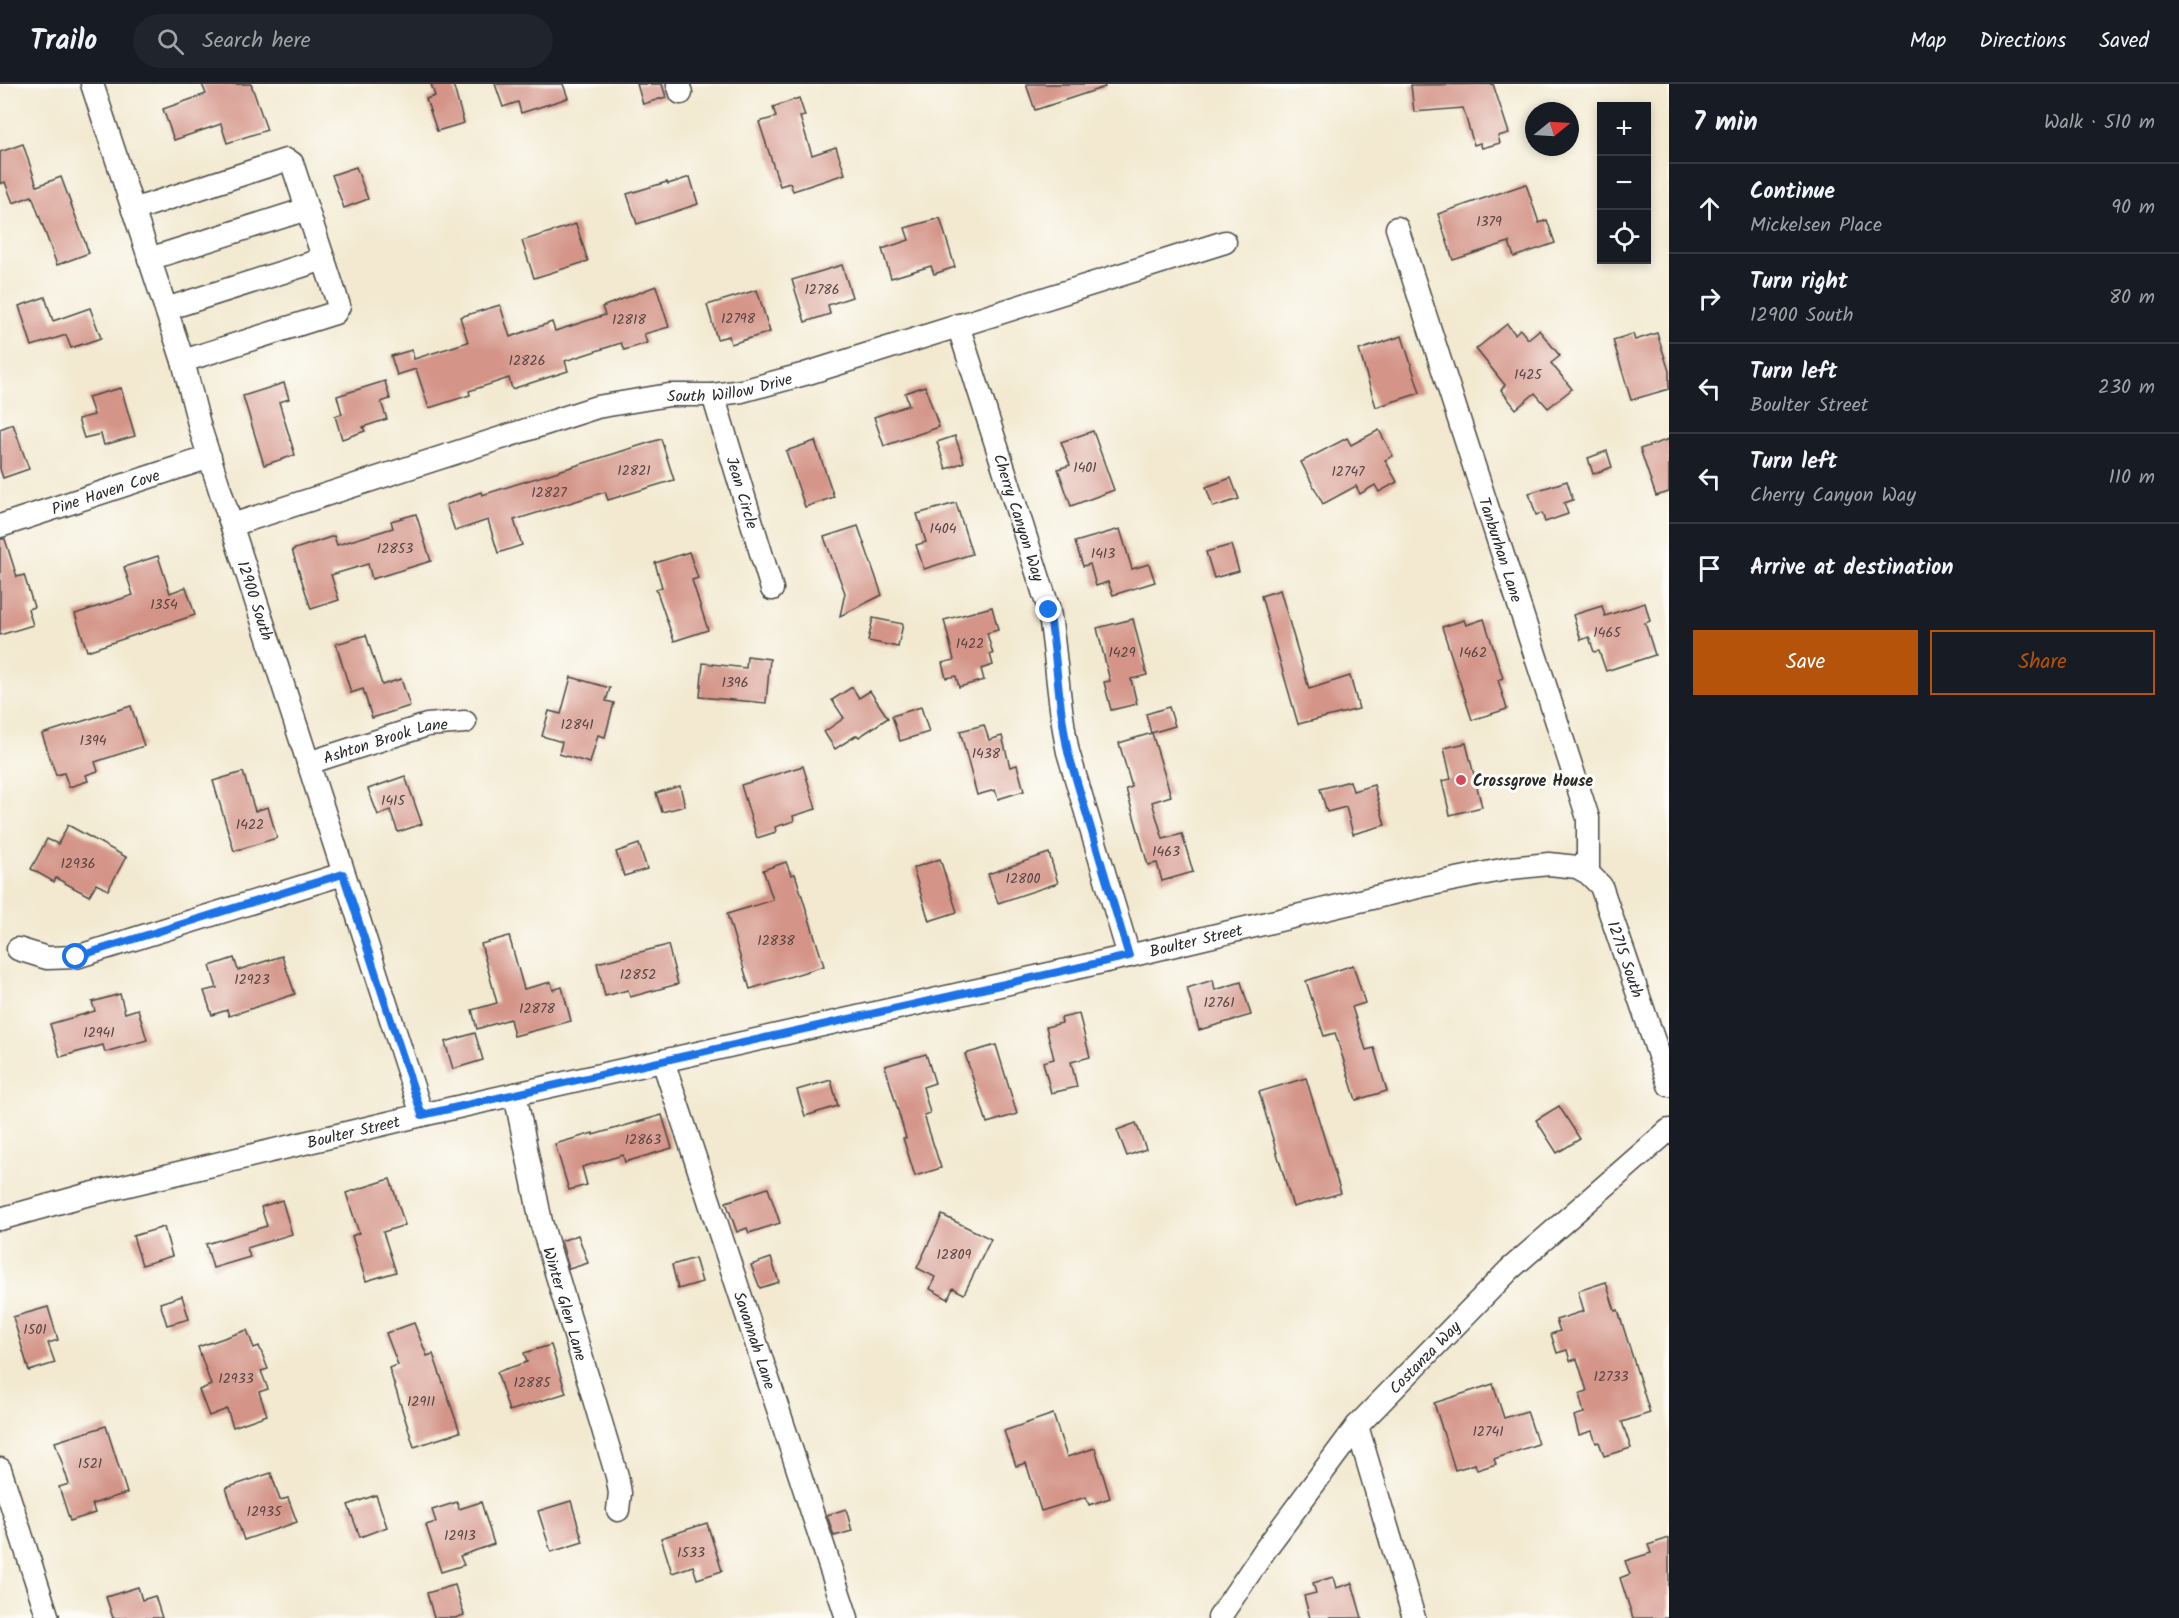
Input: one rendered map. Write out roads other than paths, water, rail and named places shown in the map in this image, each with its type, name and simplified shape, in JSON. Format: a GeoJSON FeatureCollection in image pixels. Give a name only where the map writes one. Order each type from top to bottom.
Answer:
{"type":"FeatureCollection","features":[{"type":"Feature","properties":{"kind":"street","name":"12900 South"},"geometry":{"type":"LineString","coordinates":[[92,84],[183,361],[210,457],[422,1115]]}},
{"type":"Feature","properties":{"kind":"street"},"geometry":{"type":"LineString","coordinates":[[133,210],[286,160],[292,163],[324,259],[339,306],[335,313],[183,361]]}},
{"type":"Feature","properties":{"kind":"street"},"geometry":{"type":"LineString","coordinates":[[149,259],[307,209]]}},
{"type":"Feature","properties":{"kind":"street","name":"Tanburhan Lane"},"geometry":{"type":"LineString","coordinates":[[1397,228],[1588,819],[1588,873]]}},
{"type":"Feature","properties":{"kind":"street","name":"South Willow Drive"},"geometry":{"type":"LineString","coordinates":[[232,525],[597,407],[669,395],[713,395],[742,391],[806,374],[1225,242]]}},
{"type":"Feature","properties":{"kind":"street"},"geometry":{"type":"LineString","coordinates":[[166,309],[324,259]]}},
{"type":"Feature","properties":{"kind":"street","name":"Cherry Canyon Way"},"geometry":{"type":"LineString","coordinates":[[958,325],[1049,610],[1068,752],[1129,956]]}},
{"type":"Feature","properties":{"kind":"street","name":"Jean Circle"},"geometry":{"type":"LineString","coordinates":[[713,395],[772,589]]}},
{"type":"Feature","properties":{"kind":"street","name":"Pine Haven Cove"},"geometry":{"type":"LineString","coordinates":[[0,526],[210,457]]}},
{"type":"Feature","properties":{"kind":"street","name":"Ashton Brook Lane"},"geometry":{"type":"LineString","coordinates":[[308,764],[427,725],[465,722]]}},
{"type":"Feature","properties":{"kind":"street","name":"Boulter Street"},"geometry":{"type":"LineString","coordinates":[[0,1219],[422,1115],[1129,956],[1422,886],[1511,868],[1549,864],[1569,865],[1588,873]]}},
{"type":"Feature","properties":{"kind":"street","name":"12715 South"},"geometry":{"type":"LineString","coordinates":[[1588,873],[1600,886],[1609,908],[1669,1085]]}},
{"type":"Feature","properties":{"kind":"street"},"geometry":{"type":"LineString","coordinates":[[18,949],[46,958],[76,957],[343,874]]}},
{"type":"Feature","properties":{"kind":"street","name":"Savannah Lane"},"geometry":{"type":"LineString","coordinates":[[663,1061],[847,1618]]}},
{"type":"Feature","properties":{"kind":"street","name":"Winter Glen Lane"},"geometry":{"type":"LineString","coordinates":[[515,1094],[541,1222],[617,1476],[620,1493],[618,1510]]}},
{"type":"Feature","properties":{"kind":"street","name":"Costanza Way"},"geometry":{"type":"LineString","coordinates":[[1218,1618],[1267,1547],[1357,1426],[1509,1270],[1669,1130]]}},
{"type":"Feature","properties":{"kind":"street"},"geometry":{"type":"LineString","coordinates":[[1357,1426],[1414,1618]]}},
{"type":"Feature","properties":{"kind":"street"},"geometry":{"type":"LineString","coordinates":[[0,1469],[48,1618]]}},
{"type":"Feature","properties":{"kind":"place","name":"Crossgrove House"},"geometry":{"type":"Point","coordinates":[1461,780]}}]}
